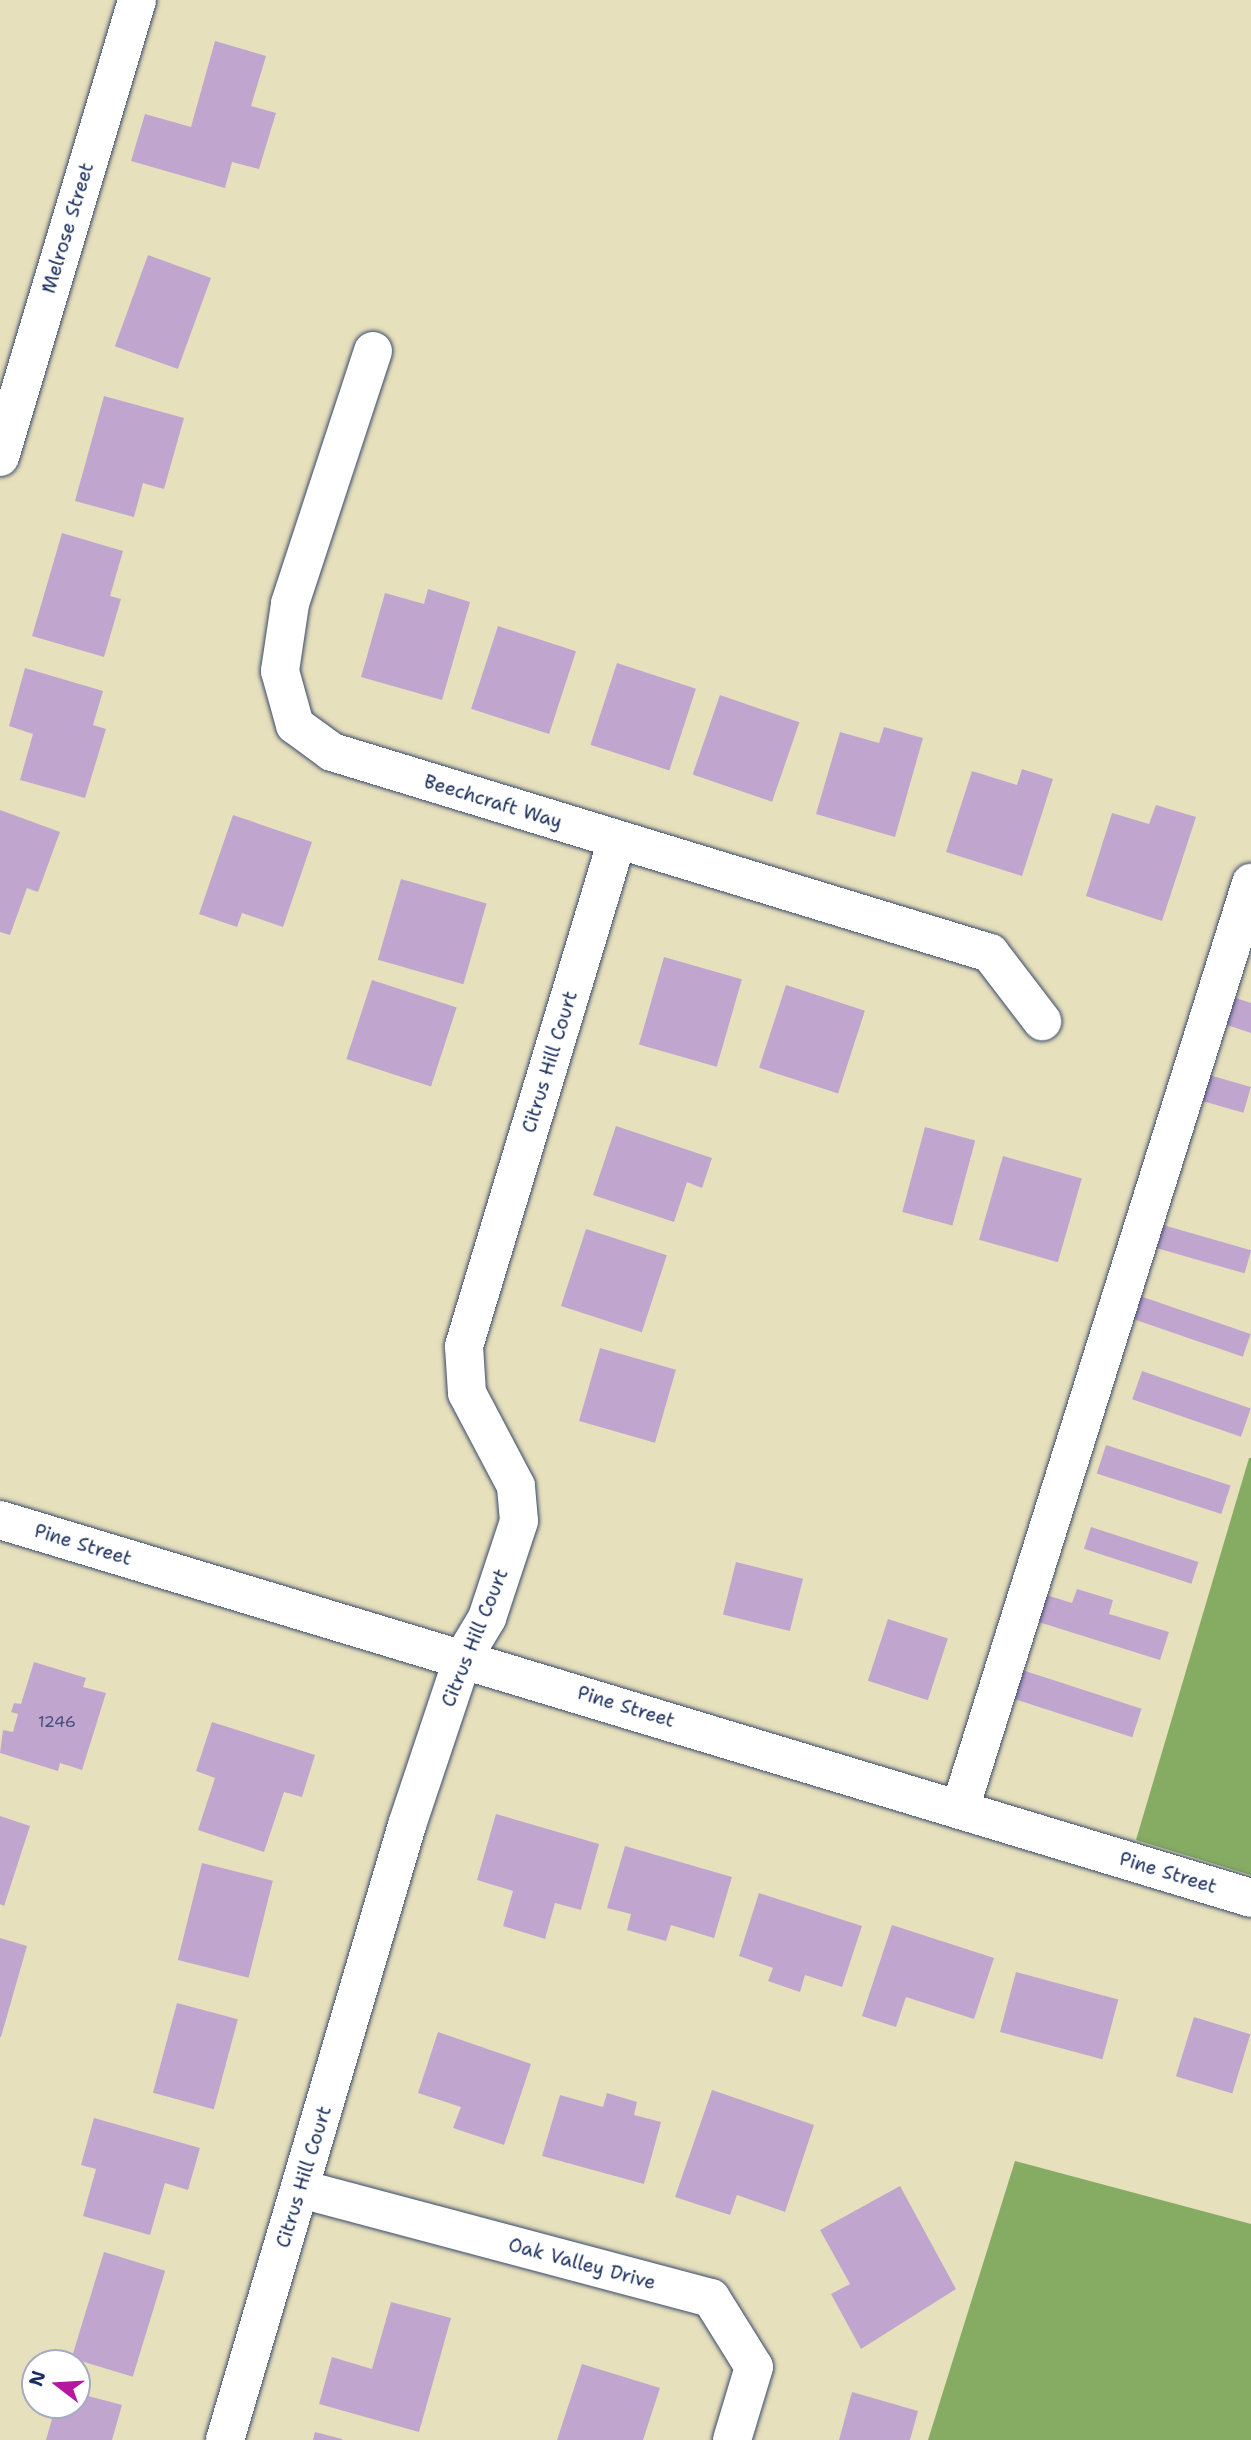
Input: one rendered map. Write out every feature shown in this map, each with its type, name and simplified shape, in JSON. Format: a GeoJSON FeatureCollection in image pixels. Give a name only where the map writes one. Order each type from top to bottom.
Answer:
{"type":"FeatureCollection","features":[{"type":"Feature","properties":{"kind":"street","name":"Melrose Street"},"geometry":{"type":"LineString","coordinates":[[0,457],[137,0]]}},
{"type":"Feature","properties":{"kind":"street","name":"Beechcraft Way"},"geometry":{"type":"LineString","coordinates":[[373,351],[290,604],[280,671],[295,725],[332,752],[990,953],[1042,1020]]}},
{"type":"Feature","properties":{"kind":"street","name":"Citrus Hill Court"},"geometry":{"type":"LineString","coordinates":[[225,2440],[407,1825],[463,1658],[487,1618],[519,1521],[516,1486],[467,1393],[464,1346],[617,840]]}},
{"type":"Feature","properties":{"kind":"street"},"geometry":{"type":"LineString","coordinates":[[960,1809],[1251,883]]}},
{"type":"Feature","properties":{"kind":"street","name":"Pine Street"},"geometry":{"type":"LineString","coordinates":[[0,1520],[1251,1898]]}},
{"type":"Feature","properties":{"kind":"street","name":"Oak Valley Drive"},"geometry":{"type":"LineString","coordinates":[[301,2189],[711,2298],[754,2367],[732,2440]]}},
{"type":"Feature","properties":{"kind":"green space"},"geometry":{"type":"Polygon","coordinates":[[[1251,1458],[1251,1875],[1136,1840],[1251,1458]]]}},
{"type":"Feature","properties":{"kind":"green space"},"geometry":{"type":"Polygon","coordinates":[[[1015,2161],[1251,2224],[1251,2440],[928,2440],[1015,2161]]]}},
{"type":"Feature","properties":{"kind":"building"},"geometry":{"type":"Polygon","coordinates":[[[215,41],[266,56],[251,106],[276,113],[259,169],[232,162],[225,188],[131,161],[145,114],[191,127],[215,41]]]}},
{"type":"Feature","properties":{"kind":"building"},"geometry":{"type":"Polygon","coordinates":[[[148,255],[211,278],[178,369],[115,346],[148,255]]]}},
{"type":"Feature","properties":{"kind":"building"},"geometry":{"type":"Polygon","coordinates":[[[104,396],[184,418],[164,489],[143,483],[134,517],[75,501],[104,396]]]}},
{"type":"Feature","properties":{"kind":"building"},"geometry":{"type":"Polygon","coordinates":[[[62,533],[123,551],[110,596],[121,599],[104,657],[32,636],[62,533]]]}},
{"type":"Feature","properties":{"kind":"building"},"geometry":{"type":"Polygon","coordinates":[[[428,589],[470,602],[442,700],[361,677],[385,593],[424,604],[428,589]]]}},
{"type":"Feature","properties":{"kind":"building"},"geometry":{"type":"Polygon","coordinates":[[[498,626],[576,651],[549,734],[471,709],[498,626]]]}},
{"type":"Feature","properties":{"kind":"building"},"geometry":{"type":"Polygon","coordinates":[[[617,663],[696,689],[669,770],[590,745],[617,663]]]}},
{"type":"Feature","properties":{"kind":"building"},"geometry":{"type":"Polygon","coordinates":[[[25,668],[103,691],[93,725],[106,729],[85,798],[20,780],[33,734],[9,726],[25,668]]]}},
{"type":"Feature","properties":{"kind":"building"},"geometry":{"type":"Polygon","coordinates":[[[720,695],[799,722],[772,802],[693,774],[720,695]]]}},
{"type":"Feature","properties":{"kind":"building"},"geometry":{"type":"Polygon","coordinates":[[[884,727],[923,738],[895,837],[816,814],[840,732],[879,743],[884,727]]]}},
{"type":"Feature","properties":{"kind":"building"},"geometry":{"type":"Polygon","coordinates":[[[1022,769],[1053,779],[1022,876],[946,852],[972,771],[1017,785],[1022,769]]]}},
{"type":"Feature","properties":{"kind":"building"},"geometry":{"type":"Polygon","coordinates":[[[1156,805],[1196,817],[1162,921],[1086,896],[1112,813],[1149,824],[1156,805]]]}},
{"type":"Feature","properties":{"kind":"building"},"geometry":{"type":"Polygon","coordinates":[[[0,810],[60,832],[38,892],[27,888],[10,935],[0,932],[0,810]]]}},
{"type":"Feature","properties":{"kind":"building"},"geometry":{"type":"Polygon","coordinates":[[[233,815],[312,842],[283,927],[242,913],[237,927],[199,914],[233,815]]]}},
{"type":"Feature","properties":{"kind":"building"},"geometry":{"type":"Polygon","coordinates":[[[401,879],[487,904],[463,984],[378,960],[401,879]]]}},
{"type":"Feature","properties":{"kind":"building"},"geometry":{"type":"Polygon","coordinates":[[[664,957],[742,979],[717,1067],[639,1044],[664,957]]]}},
{"type":"Feature","properties":{"kind":"building"},"geometry":{"type":"Polygon","coordinates":[[[372,980],[457,1008],[431,1086],[346,1059],[372,980]]]}},
{"type":"Feature","properties":{"kind":"building"},"geometry":{"type":"Polygon","coordinates":[[[786,985],[865,1011],[838,1093],[759,1068],[786,985]]]}},
{"type":"Feature","properties":{"kind":"building"},"geometry":{"type":"Polygon","coordinates":[[[1224,994],[1251,1003],[1251,1033],[1215,1021],[1224,994]]]}},
{"type":"Feature","properties":{"kind":"building"},"geometry":{"type":"Polygon","coordinates":[[[1199,1072],[1251,1087],[1243,1113],[1192,1098],[1199,1072]]]}},
{"type":"Feature","properties":{"kind":"building"},"geometry":{"type":"Polygon","coordinates":[[[616,1126],[712,1158],[702,1188],[687,1182],[674,1222],[593,1195],[616,1126]]]}},
{"type":"Feature","properties":{"kind":"building"},"geometry":{"type":"Polygon","coordinates":[[[925,1127],[975,1140],[952,1225],[902,1212],[925,1127]]]}},
{"type":"Feature","properties":{"kind":"building"},"geometry":{"type":"Polygon","coordinates":[[[1003,1156],[1082,1179],[1058,1262],[979,1240],[1003,1156]]]}},
{"type":"Feature","properties":{"kind":"building"},"geometry":{"type":"Polygon","coordinates":[[[1156,1223],[1251,1250],[1245,1273],[1149,1246],[1156,1223]]]}},
{"type":"Feature","properties":{"kind":"building"},"geometry":{"type":"Polygon","coordinates":[[[586,1229],[667,1255],[642,1332],[561,1306],[586,1229]]]}},
{"type":"Feature","properties":{"kind":"building"},"geometry":{"type":"Polygon","coordinates":[[[1140,1296],[1251,1334],[1243,1357],[1132,1319],[1140,1296]]]}},
{"type":"Feature","properties":{"kind":"building"},"geometry":{"type":"Polygon","coordinates":[[[600,1348],[676,1370],[655,1443],[579,1421],[600,1348]]]}},
{"type":"Feature","properties":{"kind":"building"},"geometry":{"type":"Polygon","coordinates":[[[1142,1371],[1251,1408],[1241,1437],[1132,1399],[1142,1371]]]}},
{"type":"Feature","properties":{"kind":"building"},"geometry":{"type":"Polygon","coordinates":[[[1106,1445],[1231,1485],[1221,1514],[1097,1474],[1106,1445]]]}},
{"type":"Feature","properties":{"kind":"building"},"geometry":{"type":"Polygon","coordinates":[[[1091,1527],[1198,1562],[1191,1584],[1084,1549],[1091,1527]]]}},
{"type":"Feature","properties":{"kind":"building"},"geometry":{"type":"Polygon","coordinates":[[[736,1562],[803,1579],[790,1631],[723,1614],[736,1562]]]}},
{"type":"Feature","properties":{"kind":"building"},"geometry":{"type":"Polygon","coordinates":[[[1077,1589],[1113,1600],[1109,1614],[1169,1632],[1160,1660],[1032,1620],[1040,1593],[1072,1603],[1077,1589]]]}},
{"type":"Feature","properties":{"kind":"building"},"geometry":{"type":"Polygon","coordinates":[[[888,1619],[948,1638],[928,1700],[868,1681],[888,1619]]]}},
{"type":"Feature","properties":{"kind":"building"},"geometry":{"type":"Polygon","coordinates":[[[34,1662],[86,1678],[83,1687],[106,1693],[82,1770],[60,1763],[58,1771],[0,1753],[3,1730],[13,1732],[18,1714],[11,1712],[14,1703],[21,1704],[34,1662]]]}},
{"type":"Feature","properties":{"kind":"building"},"geometry":{"type":"Polygon","coordinates":[[[1016,1668],[1142,1709],[1132,1737],[1007,1697],[1016,1668]]]}},
{"type":"Feature","properties":{"kind":"building"},"geometry":{"type":"Polygon","coordinates":[[[212,1722],[315,1755],[302,1797],[284,1792],[264,1852],[198,1830],[215,1778],[196,1771],[212,1722]]]}},
{"type":"Feature","properties":{"kind":"building"},"geometry":{"type":"Polygon","coordinates":[[[496,1814],[599,1844],[581,1910],[555,1903],[545,1939],[503,1926],[513,1891],[477,1880],[496,1814]]]}},
{"type":"Feature","properties":{"kind":"building"},"geometry":{"type":"Polygon","coordinates":[[[0,1816],[30,1826],[4,1906],[0,1904],[0,1816]]]}},
{"type":"Feature","properties":{"kind":"building"},"geometry":{"type":"Polygon","coordinates":[[[625,1846],[732,1877],[714,1938],[671,1925],[666,1941],[627,1930],[631,1914],[607,1908],[625,1846]]]}},
{"type":"Feature","properties":{"kind":"building"},"geometry":{"type":"Polygon","coordinates":[[[202,1863],[273,1881],[249,1978],[178,1960],[202,1863]]]}},
{"type":"Feature","properties":{"kind":"building"},"geometry":{"type":"Polygon","coordinates":[[[759,1893],[862,1926],[842,1987],[805,1975],[800,1992],[768,1981],[773,1968],[739,1956],[759,1893]]]}},
{"type":"Feature","properties":{"kind":"building"},"geometry":{"type":"Polygon","coordinates":[[[892,1925],[994,1958],[974,2019],[906,1997],[896,2027],[862,2016],[892,1925]]]}},
{"type":"Feature","properties":{"kind":"building"},"geometry":{"type":"Polygon","coordinates":[[[0,1938],[27,1946],[1,2037],[0,2037],[0,1938]]]}},
{"type":"Feature","properties":{"kind":"building"},"geometry":{"type":"Polygon","coordinates":[[[1016,1972],[1118,1999],[1102,2059],[1000,2032],[1016,1972]]]}},
{"type":"Feature","properties":{"kind":"building"},"geometry":{"type":"Polygon","coordinates":[[[177,2003],[238,2019],[214,2109],[153,2093],[177,2003]]]}},
{"type":"Feature","properties":{"kind":"building"},"geometry":{"type":"Polygon","coordinates":[[[1194,2017],[1250,2034],[1232,2094],[1176,2076],[1194,2017]]]}},
{"type":"Feature","properties":{"kind":"building"},"geometry":{"type":"Polygon","coordinates":[[[438,2032],[531,2064],[504,2145],[453,2128],[461,2107],[418,2093],[438,2032]]]}},
{"type":"Feature","properties":{"kind":"building"},"geometry":{"type":"Polygon","coordinates":[[[712,2090],[814,2125],[785,2212],[737,2195],[730,2215],[675,2197],[712,2090]]]}},
{"type":"Feature","properties":{"kind":"building"},"geometry":{"type":"Polygon","coordinates":[[[607,2093],[637,2102],[634,2115],[661,2122],[644,2184],[542,2156],[560,2095],[603,2107],[607,2093]]]}},
{"type":"Feature","properties":{"kind":"building"},"geometry":{"type":"Polygon","coordinates":[[[94,2118],[200,2148],[188,2190],[165,2183],[150,2235],[83,2216],[96,2169],[81,2165],[94,2118]]]}},
{"type":"Feature","properties":{"kind":"building"},"geometry":{"type":"Polygon","coordinates":[[[900,2186],[956,2289],[861,2349],[831,2294],[850,2284],[820,2230],[900,2186]]]}},
{"type":"Feature","properties":{"kind":"building"},"geometry":{"type":"Polygon","coordinates":[[[104,2252],[165,2271],[133,2377],[91,2364],[91,2349],[74,2349],[104,2252]]]}},
{"type":"Feature","properties":{"kind":"building"},"geometry":{"type":"Polygon","coordinates":[[[391,2302],[451,2318],[419,2432],[319,2404],[332,2357],[372,2369],[391,2302]]]}},
{"type":"Feature","properties":{"kind":"building"},"geometry":{"type":"Polygon","coordinates":[[[582,2364],[660,2388],[643,2440],[557,2440],[582,2364]]]}},
{"type":"Feature","properties":{"kind":"building"},"geometry":{"type":"Polygon","coordinates":[[[852,2392],[918,2411],[910,2440],[839,2440],[852,2392]]]}},
{"type":"Feature","properties":{"kind":"building"},"geometry":{"type":"Polygon","coordinates":[[[91,2397],[122,2405],[112,2440],[46,2440],[52,2419],[91,2419],[91,2397]]]}},
{"type":"Feature","properties":{"kind":"building"},"geometry":{"type":"Polygon","coordinates":[[[315,2432],[342,2439],[342,2440],[313,2440],[315,2432]]]}}]}
